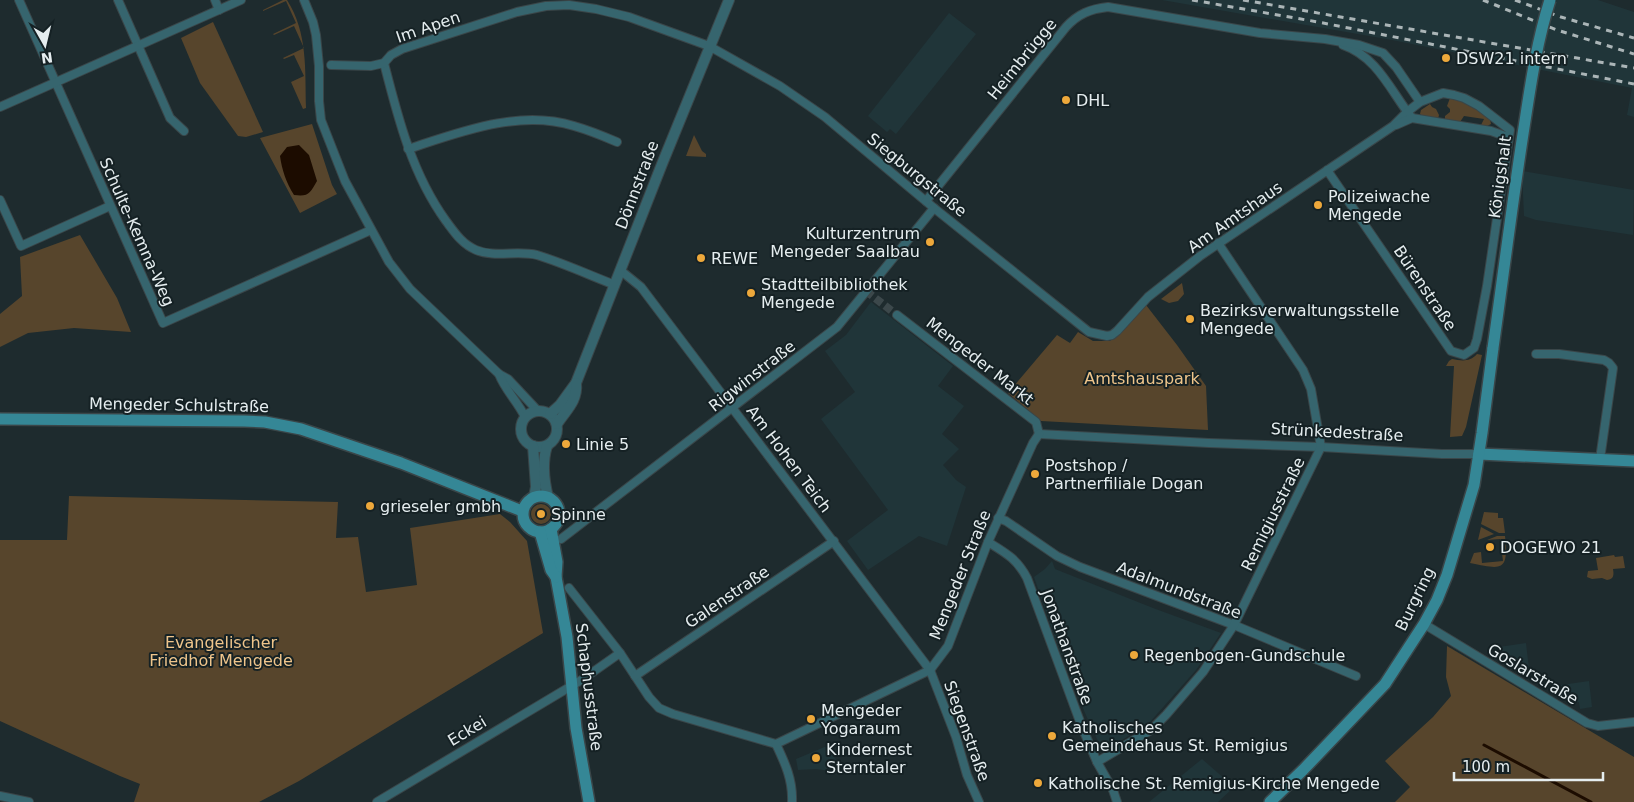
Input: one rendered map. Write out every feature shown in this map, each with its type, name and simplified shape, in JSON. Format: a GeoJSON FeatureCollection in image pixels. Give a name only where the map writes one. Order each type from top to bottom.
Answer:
{"type":"FeatureCollection","features":[{"type":"Feature","properties":{"kind":"main road","name":"Königshalt"},"geometry":{"type":"LineString","coordinates":[[1492,360],[1532,73],[1542,26],[1550,0]]}},
{"type":"Feature","properties":{"kind":"main road","name":"Burgring"},"geometry":{"type":"LineString","coordinates":[[1270,802],[1385,684],[1424,624],[1447,575],[1474,485],[1492,360]]}},
{"type":"Feature","properties":{"kind":"main road","name":"Mengeder Schulstraße"},"geometry":{"type":"LineString","coordinates":[[0,419],[251,421],[283,424],[401,463],[522,511]]}},
{"type":"Feature","properties":{"kind":"main road","name":"Strünkedestraße"},"geometry":{"type":"LineString","coordinates":[[1479,454],[1634,461]]}},
{"type":"Feature","properties":{"kind":"main road"},"geometry":{"type":"LineString","coordinates":[[534,497],[548,497],[554,502],[559,511],[558,521],[546,531],[535,532],[526,526],[522,516],[526,502],[534,497]]}},
{"type":"Feature","properties":{"kind":"main road","name":"Schaphusstraße"},"geometry":{"type":"LineString","coordinates":[[546,531],[557,562],[556,577],[567,637],[576,728],[588,802]]}},
{"type":"Feature","properties":{"kind":"street","name":"Schulte-Kemna-Weg"},"geometry":{"type":"LineString","coordinates":[[19,0],[162,323],[371,230]]}},
{"type":"Feature","properties":{"kind":"street"},"geometry":{"type":"LineString","coordinates":[[118,0],[170,118],[184,131]]}},
{"type":"Feature","properties":{"kind":"street"},"geometry":{"type":"LineString","coordinates":[[215,0],[219,10]]}},
{"type":"Feature","properties":{"kind":"street"},"geometry":{"type":"LineString","coordinates":[[0,106],[242,0]]}},
{"type":"Feature","properties":{"kind":"street"},"geometry":{"type":"LineString","coordinates":[[304,0],[316,35],[321,120],[345,181],[371,230],[390,262],[410,288],[499,374],[508,379],[537,410]]}},
{"type":"Feature","properties":{"kind":"street","name":"Dönnstraße"},"geometry":{"type":"LineString","coordinates":[[550,414],[560,405],[576,383],[709,46],[729,0]]}},
{"type":"Feature","properties":{"kind":"street","name":"Im Apen"},"geometry":{"type":"LineString","coordinates":[[331,65],[371,66],[384,62],[402,48],[517,12],[546,6],[569,5],[629,17],[709,46]]}},
{"type":"Feature","properties":{"kind":"street","name":"Heimbrügge"},"geometry":{"type":"LineString","coordinates":[[926,201],[1066,27],[1085,11],[1108,7],[1260,33],[1325,38],[1359,44],[1383,53],[1396,67],[1420,102]]}},
{"type":"Feature","properties":{"kind":"street","name":"Heimbrügge"},"geometry":{"type":"LineString","coordinates":[[1325,38],[1349,47],[1366,57],[1378,69],[1410,115]]}},
{"type":"Feature","properties":{"kind":"street","name":"Siegburgstraße"},"geometry":{"type":"LineString","coordinates":[[709,46],[780,86],[810,106],[1089,332],[1099,335]]}},
{"type":"Feature","properties":{"kind":"street"},"geometry":{"type":"LineString","coordinates":[[384,62],[396,113],[408,149],[423,182],[441,214],[457,237],[478,251],[535,254],[615,285]]}},
{"type":"Feature","properties":{"kind":"street","name":"Am Amtshaus"},"geometry":{"type":"LineString","coordinates":[[1099,335],[1107,336],[1117,331],[1148,297],[1218,243],[1410,115],[1420,102],[1443,93],[1464,98],[1479,106],[1510,130],[1508,137]]}},
{"type":"Feature","properties":{"kind":"street"},"geometry":{"type":"LineString","coordinates":[[1410,115],[1492,130],[1508,137]]}},
{"type":"Feature","properties":{"kind":"street"},"geometry":{"type":"LineString","coordinates":[[1492,130],[1497,120]]}},
{"type":"Feature","properties":{"kind":"street"},"geometry":{"type":"LineString","coordinates":[[408,149],[477,128],[506,122],[532,121],[573,125],[617,142]]}},
{"type":"Feature","properties":{"kind":"street","name":"Bürenstraße"},"geometry":{"type":"LineString","coordinates":[[1327,170],[1449,348],[1457,354],[1464,355],[1474,348],[1477,339],[1487,286],[1508,137]]}},
{"type":"Feature","properties":{"kind":"street"},"geometry":{"type":"LineString","coordinates":[[0,200],[21,246],[110,206]]}},
{"type":"Feature","properties":{"kind":"street","name":"Rigwinstraße"},"geometry":{"type":"LineString","coordinates":[[561,539],[837,327],[934,208]]}},
{"type":"Feature","properties":{"kind":"street","name":"Remigiusstraße"},"geometry":{"type":"LineString","coordinates":[[1097,762],[1151,730],[1203,672],[1234,625],[1321,446],[1311,390],[1304,370],[1218,243]]}},
{"type":"Feature","properties":{"kind":"street","name":"Am Hohen Teich"},"geometry":{"type":"LineString","coordinates":[[620,270],[641,287],[930,670]]}},
{"type":"Feature","properties":{"kind":"street","name":"Mengeder Markt"},"geometry":{"type":"LineString","coordinates":[[897,315],[1036,422],[1039,434]]}},
{"type":"Feature","properties":{"kind":"street"},"geometry":{"type":"LineString","coordinates":[[1536,354],[1559,354],[1604,360],[1613,368],[1600,459]]}},
{"type":"Feature","properties":{"kind":"street"},"geometry":{"type":"LineString","coordinates":[[499,374],[502,382],[525,417]]}},
{"type":"Feature","properties":{"kind":"street","name":"Dönnstraße"},"geometry":{"type":"LineString","coordinates":[[557,424],[574,400],[577,392],[576,383]]}},
{"type":"Feature","properties":{"kind":"street"},"geometry":{"type":"LineString","coordinates":[[547,446],[534,446],[529,444],[522,436],[521,426],[525,417],[537,410],[550,414],[557,424],[558,430],[555,439],[547,446],[544,456],[545,483],[548,497]]}},
{"type":"Feature","properties":{"kind":"street","name":"Strünkedestraße"},"geometry":{"type":"LineString","coordinates":[[1039,434],[1209,443],[1321,446],[1442,454],[1479,454]]}},
{"type":"Feature","properties":{"kind":"street","name":"Mengeder Straße"},"geometry":{"type":"LineString","coordinates":[[776,744],[930,670],[948,646],[998,518],[1039,434]]}},
{"type":"Feature","properties":{"kind":"street"},"geometry":{"type":"LineString","coordinates":[[534,446],[536,487],[534,497]]}},
{"type":"Feature","properties":{"kind":"street","name":"Adalmundstraße"},"geometry":{"type":"LineString","coordinates":[[998,518],[1006,521],[1058,556],[1080,566],[1234,625],[1356,676]]}},
{"type":"Feature","properties":{"kind":"street","name":"Galenstraße"},"geometry":{"type":"LineString","coordinates":[[635,676],[834,541]]}},
{"type":"Feature","properties":{"kind":"street","name":"Jonathanstraße"},"geometry":{"type":"LineString","coordinates":[[988,542],[1020,565],[1027,578],[1097,762],[1113,790],[1117,802]]}},
{"type":"Feature","properties":{"kind":"street"},"geometry":{"type":"LineString","coordinates":[[569,588],[659,708],[666,712],[776,744],[788,770],[793,791],[792,802]]}},
{"type":"Feature","properties":{"kind":"street","name":"Goslarstraße"},"geometry":{"type":"LineString","coordinates":[[1424,624],[1587,723],[1598,726],[1634,722]]}},
{"type":"Feature","properties":{"kind":"street"},"geometry":{"type":"LineString","coordinates":[[572,685],[620,654]]}},
{"type":"Feature","properties":{"kind":"street","name":"Siegenstraße"},"geometry":{"type":"LineString","coordinates":[[930,670],[956,737],[967,775],[979,802]]}},
{"type":"Feature","properties":{"kind":"street","name":"Eckei"},"geometry":{"type":"LineString","coordinates":[[377,802],[572,685]]}},
{"type":"Feature","properties":{"kind":"street"},"geometry":{"type":"LineString","coordinates":[[0,796],[29,802]]}},
{"type":"Feature","properties":{"kind":"shaded area"},"geometry":{"type":"Polygon","coordinates":[[[1162,0],[1598,0],[1634,12],[1634,117],[1627,115],[1632,88],[1392,40],[1162,0]]]}},
{"type":"Feature","properties":{"kind":"shaded area"},"geometry":{"type":"Polygon","coordinates":[[[949,13],[976,34],[896,134],[890,129],[887,132],[868,116],[949,13]]]}},
{"type":"Feature","properties":{"kind":"shaded area"},"geometry":{"type":"Polygon","coordinates":[[[299,145],[309,155],[317,181],[306,195],[294,195],[285,176],[280,156],[287,147],[299,145]]]}},
{"type":"Feature","properties":{"kind":"shaded area"},"geometry":{"type":"Polygon","coordinates":[[[1522,171],[1634,190],[1633,235],[1536,220],[1524,216],[1522,171]]]}},
{"type":"Feature","properties":{"kind":"shaded area"},"geometry":{"type":"Polygon","coordinates":[[[871,302],[953,366],[938,386],[964,406],[942,434],[959,449],[943,465],[956,480],[966,487],[947,546],[919,536],[868,570],[847,541],[888,510],[821,419],[855,392],[825,351],[846,335],[871,302]]]}},
{"type":"Feature","properties":{"kind":"shaded area","name":"Regenbogen-Gundschule"},"geometry":{"type":"Polygon","coordinates":[[[1052,561],[1055,569],[1221,633],[1196,670],[1149,723],[1103,752],[1058,646],[1034,577],[1052,561]]]}},
{"type":"Feature","properties":{"kind":"shaded area"},"geometry":{"type":"Polygon","coordinates":[[[1526,643],[1529,669],[1518,670],[1517,665],[1513,669],[1500,661],[1499,647],[1526,643]]]}},
{"type":"Feature","properties":{"kind":"shaded area"},"geometry":{"type":"Polygon","coordinates":[[[1589,681],[1592,707],[1580,709],[1579,702],[1571,704],[1563,698],[1561,685],[1589,681]]]}},
{"type":"Feature","properties":{"kind":"shaded area","name":"Kindernest Sterntaler"},"geometry":{"type":"Polygon","coordinates":[[[827,746],[842,769],[830,771],[816,769],[798,770],[796,759],[827,746]]]}},
{"type":"Feature","properties":{"kind":"shaded area"},"geometry":{"type":"Polygon","coordinates":[[[1202,759],[1234,787],[1218,802],[1149,802],[1202,759]]]}},
{"type":"Feature","properties":{"kind":"green space"},"geometry":{"type":"Polygon","coordinates":[[[283,0],[287,0],[294,13],[299,25],[303,46],[294,26],[273,34],[296,23],[286,1],[263,11],[283,0]]]}},
{"type":"Feature","properties":{"kind":"green space"},"geometry":{"type":"Polygon","coordinates":[[[213,22],[263,132],[246,137],[238,136],[200,83],[181,38],[213,22]]]}},
{"type":"Feature","properties":{"kind":"green space"},"geometry":{"type":"Polygon","coordinates":[[[303,48],[306,108],[303,109],[291,82],[304,76],[294,55],[283,58],[303,48]]]}},
{"type":"Feature","properties":{"kind":"green space"},"geometry":{"type":"Polygon","coordinates":[[[1450,98],[1476,108],[1490,119],[1491,124],[1487,126],[1481,125],[1484,119],[1464,116],[1460,122],[1445,119],[1445,116],[1450,112],[1447,106],[1450,98]]]}},
{"type":"Feature","properties":{"kind":"green space"},"geometry":{"type":"Polygon","coordinates":[[[1430,104],[1436,109],[1439,115],[1438,119],[1423,117],[1420,114],[1421,110],[1430,104]]]}},
{"type":"Feature","properties":{"kind":"green space"},"geometry":{"type":"Polygon","coordinates":[[[312,124],[332,185],[337,194],[300,213],[260,138],[312,124]]]}},
{"type":"Feature","properties":{"kind":"green space"},"geometry":{"type":"Polygon","coordinates":[[[694,135],[702,151],[706,154],[706,157],[686,156],[694,135]]]}},
{"type":"Feature","properties":{"kind":"green space"},"geometry":{"type":"Polygon","coordinates":[[[80,235],[117,298],[131,332],[74,328],[28,333],[0,347],[0,314],[22,296],[20,257],[80,235]]]}},
{"type":"Feature","properties":{"kind":"green space"},"geometry":{"type":"Polygon","coordinates":[[[1182,283],[1184,294],[1178,301],[1169,303],[1161,299],[1182,283]]]}},
{"type":"Feature","properties":{"kind":"green space","name":"Amtshauspark"},"geometry":{"type":"Polygon","coordinates":[[[1146,305],[1206,386],[1208,430],[1041,421],[1008,393],[1057,335],[1070,343],[1078,332],[1093,341],[1110,341],[1146,305]]]}},
{"type":"Feature","properties":{"kind":"green space"},"geometry":{"type":"Polygon","coordinates":[[[1477,354],[1482,355],[1466,427],[1462,436],[1450,437],[1454,366],[1446,366],[1452,359],[1466,360],[1477,354]]]}},
{"type":"Feature","properties":{"kind":"green space","name":"Evangelischer Friedhof Mengede"},"geometry":{"type":"Polygon","coordinates":[[[69,496],[338,502],[336,538],[358,537],[366,592],[417,585],[410,528],[500,514],[527,541],[543,633],[299,781],[259,802],[134,802],[140,784],[0,721],[0,540],[67,540],[69,496]]]}},
{"type":"Feature","properties":{"kind":"green space"},"geometry":{"type":"Polygon","coordinates":[[[541,504],[548,507],[551,514],[548,521],[541,524],[534,521],[531,514],[534,507],[541,504]]]}},
{"type":"Feature","properties":{"kind":"green space"},"geometry":{"type":"Polygon","coordinates":[[[1484,512],[1498,513],[1498,518],[1503,518],[1505,533],[1499,533],[1481,524],[1484,512]]]}},
{"type":"Feature","properties":{"kind":"green space"},"geometry":{"type":"Polygon","coordinates":[[[1481,527],[1494,534],[1478,540],[1481,527]]]}},
{"type":"Feature","properties":{"kind":"green space"},"geometry":{"type":"Polygon","coordinates":[[[1497,536],[1505,536],[1506,557],[1501,566],[1489,567],[1470,563],[1474,553],[1481,552],[1482,563],[1503,561],[1500,539],[1487,540],[1497,536]]]}},
{"type":"Feature","properties":{"kind":"green space"},"geometry":{"type":"Polygon","coordinates":[[[1614,555],[1615,557],[1623,556],[1625,568],[1613,569],[1613,576],[1607,580],[1587,577],[1588,571],[1598,570],[1596,558],[1614,555]]]}},
{"type":"Feature","properties":{"kind":"green space"},"geometry":{"type":"Polygon","coordinates":[[[1447,646],[1634,757],[1634,802],[1395,802],[1410,787],[1385,761],[1433,717],[1451,696],[1446,677],[1447,646]]]}},
{"type":"Feature","properties":{"kind":"waterway"},"geometry":{"type":"LineString","coordinates":[[1484,745],[1591,802]]}},
{"type":"Feature","properties":{"kind":"tunnel"},"geometry":{"type":"LineString","coordinates":[[866,291],[897,315]]}},
{"type":"Feature","properties":{"kind":"railway"},"geometry":{"type":"LineString","coordinates":[[1192,0],[1318,22],[1634,84]]}},
{"type":"Feature","properties":{"kind":"railway"},"geometry":{"type":"LineString","coordinates":[[1243,0],[1634,68]]}},
{"type":"Feature","properties":{"kind":"railway"},"geometry":{"type":"LineString","coordinates":[[1483,0],[1557,30],[1634,54]]}},
{"type":"Feature","properties":{"kind":"railway"},"geometry":{"type":"LineString","coordinates":[[1515,0],[1561,17],[1634,38]]}},
{"type":"Feature","properties":{"kind":"place","name":"DSW21 intern"},"geometry":{"type":"Point","coordinates":[1446,58]}},
{"type":"Feature","properties":{"kind":"place","name":"DHL"},"geometry":{"type":"Point","coordinates":[1066,100]}},
{"type":"Feature","properties":{"kind":"place","name":"Polizeiwache Mengede"},"geometry":{"type":"Point","coordinates":[1318,205]}},
{"type":"Feature","properties":{"kind":"place","name":"Kulturzentrum Mengeder Saalbau"},"geometry":{"type":"Point","coordinates":[930,242]}},
{"type":"Feature","properties":{"kind":"place","name":"REWE"},"geometry":{"type":"Point","coordinates":[701,258]}},
{"type":"Feature","properties":{"kind":"place","name":"Stadtteilbibliothek Mengede"},"geometry":{"type":"Point","coordinates":[751,293]}},
{"type":"Feature","properties":{"kind":"place","name":"Bezirksverwaltungsstelle Mengede"},"geometry":{"type":"Point","coordinates":[1190,319]}},
{"type":"Feature","properties":{"kind":"place","name":"Linie 5"},"geometry":{"type":"Point","coordinates":[566,444]}},
{"type":"Feature","properties":{"kind":"place","name":"Postshop / Partnerfiliale Dogan"},"geometry":{"type":"Point","coordinates":[1035,474]}},
{"type":"Feature","properties":{"kind":"place","name":"grieseler gmbh"},"geometry":{"type":"Point","coordinates":[370,506]}},
{"type":"Feature","properties":{"kind":"place","name":"Spinne"},"geometry":{"type":"Point","coordinates":[541,514]}},
{"type":"Feature","properties":{"kind":"place","name":"DOGEWO 21"},"geometry":{"type":"Point","coordinates":[1490,547]}},
{"type":"Feature","properties":{"kind":"place","name":"Regenbogen-Gundschule"},"geometry":{"type":"Point","coordinates":[1134,655]}},
{"type":"Feature","properties":{"kind":"place","name":"Mengeder Yogaraum"},"geometry":{"type":"Point","coordinates":[811,719]}},
{"type":"Feature","properties":{"kind":"place","name":"Katholisches Gemeindehaus St. Remigius"},"geometry":{"type":"Point","coordinates":[1052,736]}},
{"type":"Feature","properties":{"kind":"place","name":"Kindernest Sterntaler"},"geometry":{"type":"Point","coordinates":[816,758]}},
{"type":"Feature","properties":{"kind":"place","name":"Katholische St. Remigius-Kirche Mengede"},"geometry":{"type":"Point","coordinates":[1038,783]}}]}
